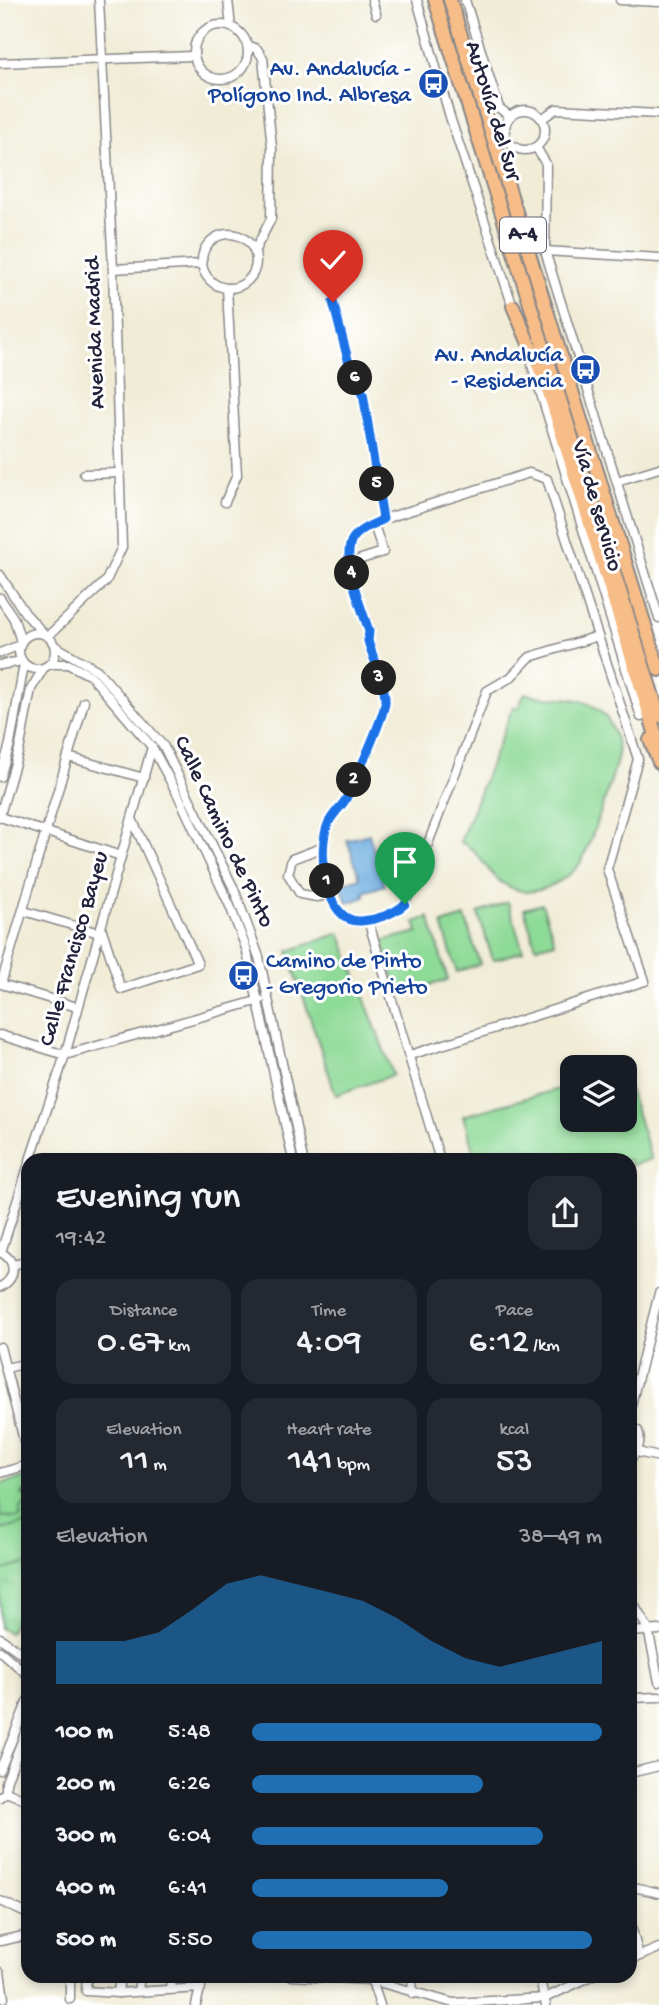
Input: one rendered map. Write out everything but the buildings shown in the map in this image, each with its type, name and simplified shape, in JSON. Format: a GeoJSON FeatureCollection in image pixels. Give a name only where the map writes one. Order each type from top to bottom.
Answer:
{"type":"FeatureCollection","features":[{"type":"Feature","properties":{"kind":"highway","name":"Autovía del Sur"},"geometry":{"type":"LineString","coordinates":[[435,0],[659,716]]}},
{"type":"Feature","properties":{"kind":"highway","name":"Autovía del Sur"},"geometry":{"type":"LineString","coordinates":[[450,0],[659,670]]}},
{"type":"Feature","properties":{"kind":"highway"},"geometry":{"type":"LineString","coordinates":[[513,306],[547,386],[659,745]]}},
{"type":"Feature","properties":{"kind":"highway"},"geometry":{"type":"LineString","coordinates":[[641,717],[659,762]]}},
{"type":"Feature","properties":{"kind":"street","name":"Avenida Madrid"},"geometry":{"type":"LineString","coordinates":[[46,635],[106,581],[117,563],[122,547],[113,269],[99,0]]}},
{"type":"Feature","properties":{"kind":"street"},"geometry":{"type":"LineString","coordinates":[[228,0],[231,27]]}},
{"type":"Feature","properties":{"kind":"street"},"geometry":{"type":"LineString","coordinates":[[372,0],[376,14]]}},
{"type":"Feature","properties":{"kind":"street","name":"Vía de servicio"},"geometry":{"type":"LineString","coordinates":[[417,0],[450,117],[559,446],[641,717]]}},
{"type":"Feature","properties":{"kind":"street"},"geometry":{"type":"LineString","coordinates":[[465,0],[499,108],[510,116]]}},
{"type":"Feature","properties":{"kind":"street"},"geometry":{"type":"LineString","coordinates":[[620,0],[659,2]]}},
{"type":"Feature","properties":{"kind":"street"},"geometry":{"type":"LineString","coordinates":[[247,45],[244,67],[225,79],[206,75],[193,56],[197,38],[205,30],[221,25],[239,32],[247,45],[257,49],[263,58],[272,148],[271,219],[255,250]]}},
{"type":"Feature","properties":{"kind":"street"},"geometry":{"type":"LineString","coordinates":[[0,63],[102,57],[193,56]]}},
{"type":"Feature","properties":{"kind":"street"},"geometry":{"type":"LineString","coordinates":[[527,109],[542,118],[545,134],[536,147],[522,150],[510,143],[505,129],[510,116],[527,109]]}},
{"type":"Feature","properties":{"kind":"street"},"geometry":{"type":"LineString","coordinates":[[542,118],[556,109],[659,114]]}},
{"type":"Feature","properties":{"kind":"street","name":"Vía de servicio"},"geometry":{"type":"LineString","coordinates":[[536,147],[546,164],[545,251],[659,618]]}},
{"type":"Feature","properties":{"kind":"street"},"geometry":{"type":"LineString","coordinates":[[224,234],[242,236],[255,250],[257,262],[250,278],[242,285],[227,288],[210,281],[202,264],[206,245],[224,234]]}},
{"type":"Feature","properties":{"kind":"street"},"geometry":{"type":"LineString","coordinates":[[545,251],[659,258]]}},
{"type":"Feature","properties":{"kind":"street"},"geometry":{"type":"LineString","coordinates":[[113,269],[202,264]]}},
{"type":"Feature","properties":{"kind":"street"},"geometry":{"type":"LineString","coordinates":[[225,502],[237,475],[227,288]]}},
{"type":"Feature","properties":{"kind":"street"},"geometry":{"type":"LineString","coordinates":[[333,302],[351,371],[363,393],[383,519]]}},
{"type":"Feature","properties":{"kind":"street"},"geometry":{"type":"LineString","coordinates":[[617,481],[659,468]]}},
{"type":"Feature","properties":{"kind":"street"},"geometry":{"type":"LineString","coordinates":[[84,474],[120,473]]}},
{"type":"Feature","properties":{"kind":"street"},"geometry":{"type":"LineString","coordinates":[[410,1055],[645,981],[607,869],[638,759],[547,479],[529,473],[383,519],[362,529],[352,539],[349,563],[369,631],[368,641],[385,705],[345,801],[327,824],[324,847],[328,895],[336,912],[348,920],[368,920],[397,911],[405,904],[487,691],[511,677],[530,657],[598,636]]}},
{"type":"Feature","properties":{"kind":"street"},"geometry":{"type":"LineString","coordinates":[[349,563],[383,552],[374,525]]}},
{"type":"Feature","properties":{"kind":"street"},"geometry":{"type":"LineString","coordinates":[[0,575],[24,613],[55,646],[47,666],[31,689],[20,746],[0,816],[121,856]]}},
{"type":"Feature","properties":{"kind":"street"},"geometry":{"type":"LineString","coordinates":[[0,597],[14,619],[23,662],[10,744],[0,777]]}},
{"type":"Feature","properties":{"kind":"street"},"geometry":{"type":"LineString","coordinates":[[0,653],[20,644],[33,633],[46,635]]}},
{"type":"Feature","properties":{"kind":"street","name":"Calle Camino de Pinto"},"geometry":{"type":"LineString","coordinates":[[55,646],[97,670],[164,747],[234,889],[259,957],[301,1153]]}},
{"type":"Feature","properties":{"kind":"street"},"geometry":{"type":"LineString","coordinates":[[0,665],[23,662],[32,669],[47,666]]}},
{"type":"Feature","properties":{"kind":"street","name":"Calle Camino de Pinto"},"geometry":{"type":"LineString","coordinates":[[47,666],[68,664],[91,676],[152,747],[230,906],[246,948],[260,1000],[292,1153]]}},
{"type":"Feature","properties":{"kind":"street"},"geometry":{"type":"LineString","coordinates":[[77,1007],[1,984],[85,702]]}},
{"type":"Feature","properties":{"kind":"street","name":"Calle Francisco Bayeu"},"geometry":{"type":"LineString","coordinates":[[32,1153],[65,1055],[152,747]]}},
{"type":"Feature","properties":{"kind":"street"},"geometry":{"type":"LineString","coordinates":[[68,757],[144,778]]}},
{"type":"Feature","properties":{"kind":"street"},"geometry":{"type":"LineString","coordinates":[[24,911],[100,930],[121,989],[198,964],[132,818]]}},
{"type":"Feature","properties":{"kind":"street"},"geometry":{"type":"LineString","coordinates":[[324,847],[292,859],[288,874],[300,894],[317,897],[328,895]]}},
{"type":"Feature","properties":{"kind":"street"},"geometry":{"type":"LineString","coordinates":[[368,920],[438,1153]]}},
{"type":"Feature","properties":{"kind":"street"},"geometry":{"type":"LineString","coordinates":[[0,1035],[65,1055],[260,1000]]}},
{"type":"Feature","properties":{"kind":"street"},"geometry":{"type":"LineString","coordinates":[[0,1287],[12,1277],[13,1265],[0,1252],[21,1188]]}},
{"type":"Feature","properties":{"kind":"street"},"geometry":{"type":"LineString","coordinates":[[13,1265],[21,1263]]}},
{"type":"Feature","properties":{"kind":"street"},"geometry":{"type":"LineString","coordinates":[[637,1381],[659,1293]]}},
{"type":"Feature","properties":{"kind":"street"},"geometry":{"type":"LineString","coordinates":[[0,1348],[21,1428]]}},
{"type":"Feature","properties":{"kind":"street"},"geometry":{"type":"LineString","coordinates":[[6,1368],[21,1365]]}},
{"type":"Feature","properties":{"kind":"street"},"geometry":{"type":"LineString","coordinates":[[637,1433],[640,1436],[637,1452],[659,1457]]}},
{"type":"Feature","properties":{"kind":"street"},"geometry":{"type":"LineString","coordinates":[[0,1473],[21,1467]]}},
{"type":"Feature","properties":{"kind":"street"},"geometry":{"type":"LineString","coordinates":[[637,1610],[648,1629],[659,1682]]}},
{"type":"Feature","properties":{"kind":"street"},"geometry":{"type":"LineString","coordinates":[[637,1631],[648,1629],[659,1632],[652,1645]]}},
{"type":"Feature","properties":{"kind":"street"},"geometry":{"type":"LineString","coordinates":[[0,1638],[21,1653]]}},
{"type":"Feature","properties":{"kind":"street"},"geometry":{"type":"LineString","coordinates":[[0,1651],[21,1669]]}},
{"type":"Feature","properties":{"kind":"street"},"geometry":{"type":"LineString","coordinates":[[637,1698],[659,1698]]}},
{"type":"Feature","properties":{"kind":"street"},"geometry":{"type":"LineString","coordinates":[[0,1770],[21,1718]]}},
{"type":"Feature","properties":{"kind":"street"},"geometry":{"type":"LineString","coordinates":[[21,1745],[3,1787],[21,1797]]}},
{"type":"Feature","properties":{"kind":"street"},"geometry":{"type":"LineString","coordinates":[[637,1771],[659,1766]]}},
{"type":"Feature","properties":{"kind":"street"},"geometry":{"type":"LineString","coordinates":[[637,1888],[659,1893]]}},
{"type":"Feature","properties":{"kind":"street"},"geometry":{"type":"LineString","coordinates":[[0,1900],[21,1910]]}},
{"type":"Feature","properties":{"kind":"street"},"geometry":{"type":"LineString","coordinates":[[0,1941],[21,1936]]}},
{"type":"Feature","properties":{"kind":"street"},"geometry":{"type":"LineString","coordinates":[[637,1952],[639,1956],[659,1948]]}},
{"type":"Feature","properties":{"kind":"street"},"geometry":{"type":"LineString","coordinates":[[0,1972],[4,1998]]}},
{"type":"Feature","properties":{"kind":"street"},"geometry":{"type":"LineString","coordinates":[[70,1983],[70,1999]]}},
{"type":"Feature","properties":{"kind":"street"},"geometry":{"type":"LineString","coordinates":[[87,1983],[86,1992],[201,1988]]}},
{"type":"Feature","properties":{"kind":"street"},"geometry":{"type":"LineString","coordinates":[[117,1993],[119,1983]]}},
{"type":"Feature","properties":{"kind":"street"},"geometry":{"type":"LineString","coordinates":[[138,1992],[139,1983]]}},
{"type":"Feature","properties":{"kind":"street"},"geometry":{"type":"LineString","coordinates":[[170,1983],[170,1988]]}},
{"type":"Feature","properties":{"kind":"street"},"geometry":{"type":"LineString","coordinates":[[196,2005],[202,1983]]}},
{"type":"Feature","properties":{"kind":"street"},"geometry":{"type":"LineString","coordinates":[[373,1983],[380,2005]]}},
{"type":"Feature","properties":{"kind":"street"},"geometry":{"type":"LineString","coordinates":[[384,1983],[452,2004],[545,2001],[579,1983]]}},
{"type":"Feature","properties":{"kind":"street"},"geometry":{"type":"LineString","coordinates":[[412,1983],[413,1994]]}},
{"type":"Feature","properties":{"kind":"street"},"geometry":{"type":"LineString","coordinates":[[540,1983],[545,2001]]}},
{"type":"Feature","properties":{"kind":"green space"},"geometry":{"type":"Polygon","coordinates":[[[525,693],[576,700],[595,707],[609,723],[618,751],[607,792],[581,862],[570,874],[554,884],[529,892],[509,887],[500,881],[475,853],[460,842],[513,707],[518,708],[525,693]]]}},
{"type":"Feature","properties":{"kind":"green space"},"geometry":{"type":"Polygon","coordinates":[[[508,902],[523,951],[493,960],[478,913],[508,902]]]}},
{"type":"Feature","properties":{"kind":"green space"},"geometry":{"type":"Polygon","coordinates":[[[542,904],[555,942],[536,947],[524,909],[542,904]]]}},
{"type":"Feature","properties":{"kind":"green space"},"geometry":{"type":"Polygon","coordinates":[[[429,917],[448,980],[398,994],[382,941],[418,932],[415,922],[429,917]]]}},
{"type":"Feature","properties":{"kind":"green space"},"geometry":{"type":"Polygon","coordinates":[[[465,917],[480,964],[457,972],[442,924],[465,917]]]}},
{"type":"Feature","properties":{"kind":"green space"},"geometry":{"type":"Polygon","coordinates":[[[340,933],[393,1075],[336,1095],[288,951],[340,933]]]}},
{"type":"Feature","properties":{"kind":"green space"},"geometry":{"type":"Polygon","coordinates":[[[560,1088],[560,1132],[637,1132],[637,1114],[651,1159],[637,1164],[637,1153],[474,1153],[463,1116],[560,1088]]]}},
{"type":"Feature","properties":{"kind":"green space"},"geometry":{"type":"Polygon","coordinates":[[[21,1479],[21,1610],[9,1633],[0,1628],[0,1484],[21,1479]]]}},
{"type":"Feature","properties":{"kind":"green space"},"geometry":{"type":"Polygon","coordinates":[[[21,1479],[21,1516],[0,1516],[0,1484],[21,1479]]]}},
{"type":"Feature","properties":{"kind":"green space"},"geometry":{"type":"Polygon","coordinates":[[[21,1525],[21,1565],[0,1571],[0,1530],[21,1525]]]}},
{"type":"Feature","properties":{"kind":"water"},"geometry":{"type":"Polygon","coordinates":[[[369,834],[385,885],[364,892],[365,897],[347,903],[341,884],[360,878],[347,840],[369,834]]]}},
{"type":"Feature","properties":{"kind":"place","name":"Av. Andalucía - Polígono Ind. Albresa"},"geometry":{"type":"Point","coordinates":[434,83]}},
{"type":"Feature","properties":{"kind":"place","name":"Av. Andalucía - Residencia"},"geometry":{"type":"Point","coordinates":[586,369]}},
{"type":"Feature","properties":{"kind":"place","name":"Camino de Pinto - Gregorio Prieto"},"geometry":{"type":"Point","coordinates":[243,975]}},
{"type":"Feature","properties":{"kind":"route"},"geometry":{"type":"LineString","coordinates":[[333,302],[351,371],[363,393],[383,519],[362,529],[352,539],[348,550],[385,705],[345,801],[327,824],[324,847],[328,895],[336,912],[348,920],[358,922],[397,911],[405,904]]}}]}
